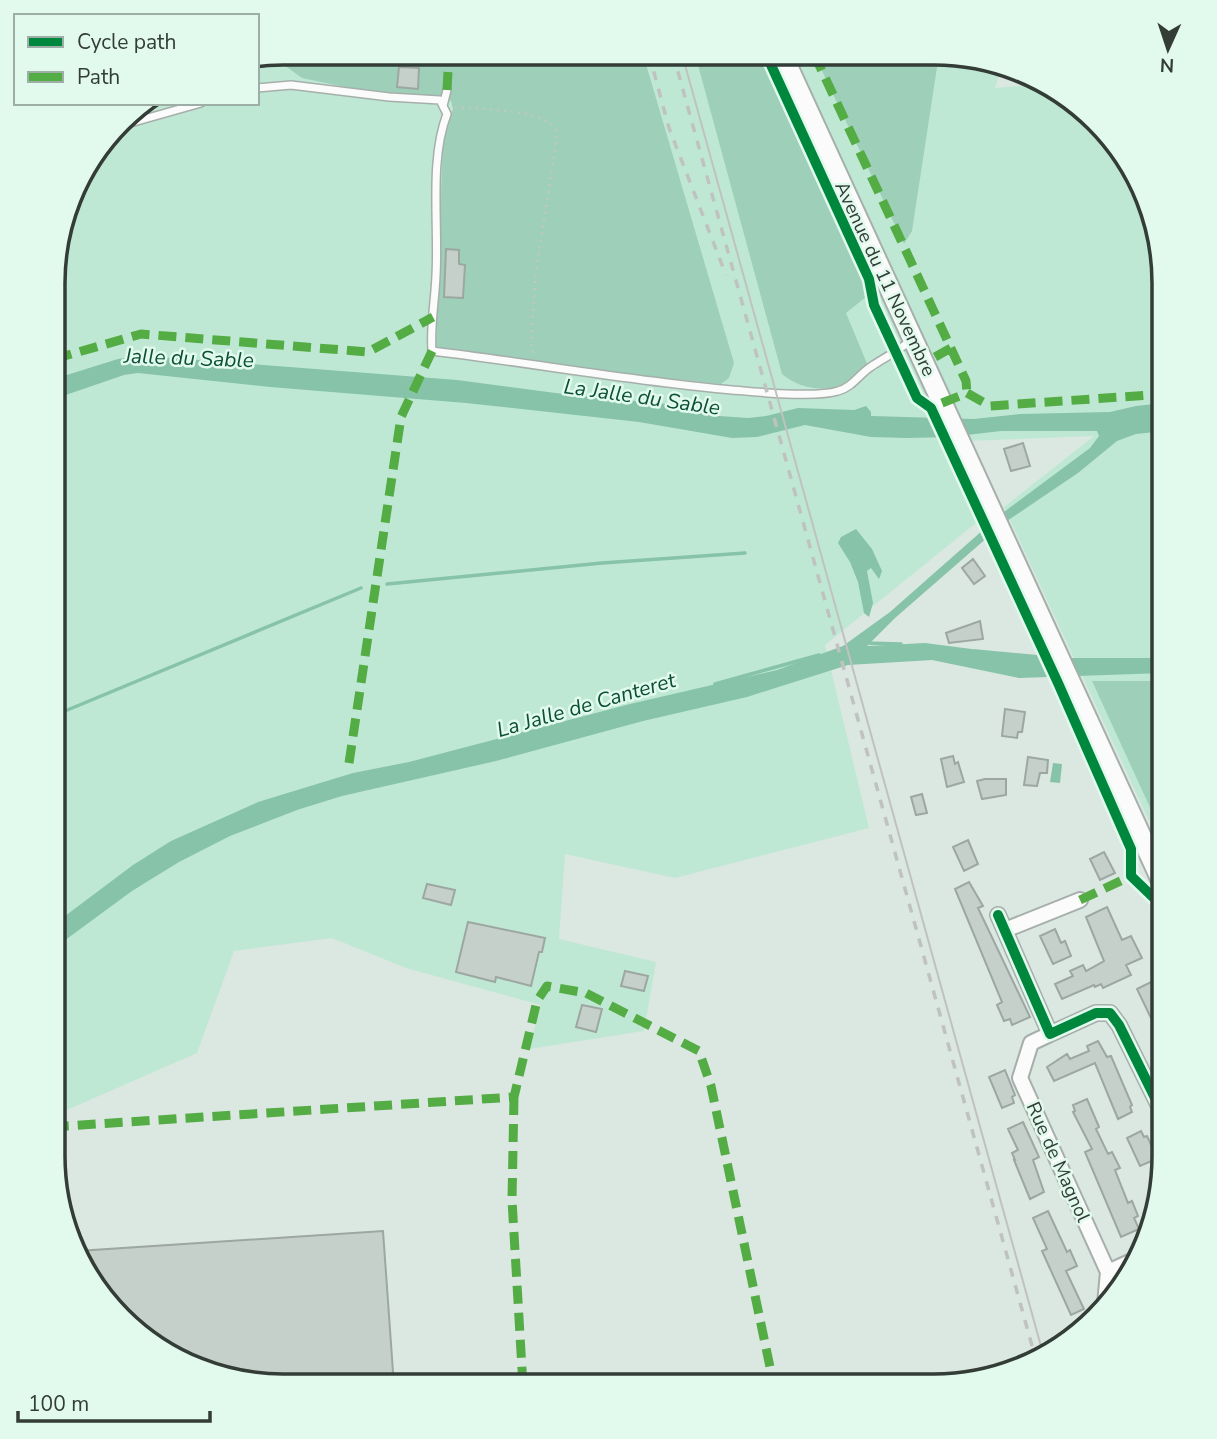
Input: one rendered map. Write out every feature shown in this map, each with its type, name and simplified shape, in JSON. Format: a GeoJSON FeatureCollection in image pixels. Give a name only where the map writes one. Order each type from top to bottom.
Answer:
{"type":"FeatureCollection","features":[{"type":"Feature","properties":{"kind":"main road","name":"Avenue du 11 Novembre"},"geometry":{"type":"LineString","coordinates":[[787,65],[1152,860]]}},
{"type":"Feature","properties":{"kind":"street"},"geometry":{"type":"LineString","coordinates":[[1005,930],[1080,900]]}},
{"type":"Feature","properties":{"kind":"street"},"geometry":{"type":"LineString","coordinates":[[999,915],[1050,1034]]}},
{"type":"Feature","properties":{"kind":"street","name":"Rue de Magnol"},"geometry":{"type":"LineString","coordinates":[[1108,1272],[1020,1078],[1031,1043],[1096,1013],[1110,1013],[1119,1025],[1152,1092]]}},
{"type":"Feature","properties":{"kind":"street"},"geometry":{"type":"LineString","coordinates":[[1106,1290],[1108,1272],[1123,1265]]}},
{"type":"Feature","properties":{"kind":"lane"},"geometry":{"type":"LineString","coordinates":[[259,88],[291,85],[440,100],[447,114],[438,152],[432,351],[709,388],[826,393],[849,386],[869,368],[896,353],[914,338]]}},
{"type":"Feature","properties":{"kind":"lane"},"geometry":{"type":"LineString","coordinates":[[443,106],[447,90]]}},
{"type":"Feature","properties":{"kind":"lane"},"geometry":{"type":"LineString","coordinates":[[137,121],[194,105]]}},
{"type":"Feature","properties":{"kind":"path"},"geometry":{"type":"LineString","coordinates":[[443,106],[540,117],[553,124],[556,130],[557,138],[536,271],[531,342],[538,366]]}},
{"type":"Feature","properties":{"kind":"shaded area"},"geometry":{"type":"Polygon","coordinates":[[[282,65],[935,65],[977,69],[999,75],[995,88],[1027,85],[1056,101],[1078,119],[1116,161],[1123,174],[1136,199],[1150,254],[1152,827],[1004,507],[1094,436],[941,442],[976,523],[825,645],[869,828],[675,878],[565,854],[559,939],[656,962],[644,1031],[529,1049],[541,1005],[406,968],[332,938],[234,951],[197,1053],[65,1111],[65,282],[67,254],[76,212],[101,161],[119,139],[156,105],[259,105],[259,67],[282,65]]]}},
{"type":"Feature","properties":{"kind":"shaded area"},"geometry":{"type":"Polygon","coordinates":[[[284,65],[646,65],[734,363],[729,378],[721,384],[577,369],[436,347],[443,137],[453,109],[451,101],[439,97],[369,92],[302,78],[284,65]]]}},
{"type":"Feature","properties":{"kind":"shaded area"},"geometry":{"type":"Polygon","coordinates":[[[698,65],[771,65],[872,292],[846,313],[868,366],[840,385],[825,388],[810,387],[782,374],[698,65]]]}},
{"type":"Feature","properties":{"kind":"shaded area"},"geometry":{"type":"Polygon","coordinates":[[[819,65],[937,65],[912,231],[904,244],[819,65]]]}},
{"type":"Feature","properties":{"kind":"shaded area"},"geometry":{"type":"Polygon","coordinates":[[[147,356],[457,380],[678,405],[719,416],[748,418],[798,408],[854,410],[866,406],[871,416],[974,419],[1020,414],[1110,412],[1152,404],[1152,432],[1136,434],[1117,441],[1078,473],[1004,523],[895,618],[867,646],[925,643],[1042,658],[1152,658],[1152,673],[1019,678],[932,660],[848,665],[747,697],[643,721],[496,761],[342,796],[297,810],[230,836],[179,862],[132,891],[65,940],[65,916],[133,865],[171,841],[258,802],[353,773],[409,762],[630,704],[777,670],[843,646],[890,612],[1000,515],[1090,448],[1099,436],[1097,431],[1001,431],[950,437],[871,437],[805,425],[757,437],[732,438],[639,422],[466,403],[138,373],[124,375],[65,395],[65,376],[118,359],[147,356]]]}},
{"type":"Feature","properties":{"kind":"shaded area"},"geometry":{"type":"Polygon","coordinates":[[[856,529],[872,549],[882,571],[879,579],[871,568],[867,571],[873,603],[869,617],[864,613],[858,582],[850,562],[838,543],[841,537],[856,529]]]}},
{"type":"Feature","properties":{"kind":"shaded area"},"geometry":{"type":"Polygon","coordinates":[[[1092,681],[1152,681],[1152,812],[1092,681]]]}},
{"type":"Feature","properties":{"kind":"shaded area"},"geometry":{"type":"Polygon","coordinates":[[[1053,763],[1062,764],[1060,783],[1050,782],[1053,763]]]}},
{"type":"Feature","properties":{"kind":"building"},"geometry":{"type":"Polygon","coordinates":[[[399,67],[419,68],[418,89],[397,87],[399,67]]]}},
{"type":"Feature","properties":{"kind":"building"},"geometry":{"type":"Polygon","coordinates":[[[446,249],[459,250],[459,264],[465,265],[463,298],[444,297],[446,249]]]}},
{"type":"Feature","properties":{"kind":"building"},"geometry":{"type":"Polygon","coordinates":[[[1023,443],[1030,466],[1011,471],[1004,449],[1023,443]]]}},
{"type":"Feature","properties":{"kind":"building"},"geometry":{"type":"Polygon","coordinates":[[[973,559],[985,576],[974,584],[962,568],[973,559]]]}},
{"type":"Feature","properties":{"kind":"building"},"geometry":{"type":"Polygon","coordinates":[[[980,621],[983,639],[949,643],[946,633],[980,621]]]}},
{"type":"Feature","properties":{"kind":"building"},"geometry":{"type":"Polygon","coordinates":[[[1005,709],[1025,712],[1022,732],[1018,732],[1017,738],[1002,736],[1005,709]]]}},
{"type":"Feature","properties":{"kind":"building"},"geometry":{"type":"Polygon","coordinates":[[[953,756],[955,764],[958,762],[964,782],[947,787],[941,759],[953,756]]]}},
{"type":"Feature","properties":{"kind":"building"},"geometry":{"type":"Polygon","coordinates":[[[1028,757],[1048,760],[1047,773],[1040,773],[1037,786],[1024,785],[1028,757]]]}},
{"type":"Feature","properties":{"kind":"building"},"geometry":{"type":"Polygon","coordinates":[[[1006,779],[1006,795],[982,799],[977,781],[1006,779]]]}},
{"type":"Feature","properties":{"kind":"building"},"geometry":{"type":"Polygon","coordinates":[[[922,794],[927,813],[916,815],[911,797],[922,794]]]}},
{"type":"Feature","properties":{"kind":"building"},"geometry":{"type":"Polygon","coordinates":[[[968,840],[978,864],[964,871],[953,847],[968,840]]]}},
{"type":"Feature","properties":{"kind":"building"},"geometry":{"type":"Polygon","coordinates":[[[1104,852],[1115,873],[1100,880],[1090,859],[1104,852]]]}},
{"type":"Feature","properties":{"kind":"building"},"geometry":{"type":"Polygon","coordinates":[[[969,882],[983,906],[978,908],[1030,1017],[1012,1025],[1010,1019],[1004,1021],[997,1005],[1002,1002],[955,889],[969,882]]]}},
{"type":"Feature","properties":{"kind":"building"},"geometry":{"type":"Polygon","coordinates":[[[427,884],[455,890],[451,905],[423,898],[427,884]]]}},
{"type":"Feature","properties":{"kind":"building"},"geometry":{"type":"Polygon","coordinates":[[[1107,907],[1122,940],[1131,936],[1142,958],[1126,965],[1131,975],[1103,988],[1101,984],[1095,987],[1094,985],[1062,999],[1055,984],[1073,976],[1070,971],[1083,965],[1086,971],[1104,961],[1086,917],[1107,907]]]}},
{"type":"Feature","properties":{"kind":"building"},"geometry":{"type":"Polygon","coordinates":[[[468,922],[545,938],[531,986],[496,977],[495,982],[456,972],[468,922]]]}},
{"type":"Feature","properties":{"kind":"building"},"geometry":{"type":"Polygon","coordinates":[[[1055,929],[1061,943],[1065,941],[1071,956],[1053,964],[1040,936],[1055,929]]]}},
{"type":"Feature","properties":{"kind":"building"},"geometry":{"type":"Polygon","coordinates":[[[625,971],[648,976],[644,991],[621,986],[625,971]]]}},
{"type":"Feature","properties":{"kind":"building"},"geometry":{"type":"Polygon","coordinates":[[[1152,982],[1152,1020],[1137,989],[1152,982]]]}},
{"type":"Feature","properties":{"kind":"building"},"geometry":{"type":"Polygon","coordinates":[[[582,1005],[602,1009],[596,1032],[576,1027],[582,1005]]]}},
{"type":"Feature","properties":{"kind":"building"},"geometry":{"type":"Polygon","coordinates":[[[1098,1041],[1107,1057],[1111,1056],[1132,1105],[1132,1112],[1118,1119],[1095,1063],[1054,1081],[1047,1067],[1067,1054],[1070,1059],[1089,1051],[1087,1046],[1098,1041]]]}},
{"type":"Feature","properties":{"kind":"building"},"geometry":{"type":"Polygon","coordinates":[[[1005,1070],[1015,1095],[1012,1097],[1014,1103],[1002,1108],[989,1077],[1005,1070]]]}},
{"type":"Feature","properties":{"kind":"building"},"geometry":{"type":"Polygon","coordinates":[[[1087,1099],[1099,1127],[1096,1129],[1108,1154],[1112,1152],[1120,1168],[1115,1170],[1128,1203],[1132,1201],[1138,1216],[1134,1218],[1139,1229],[1121,1237],[1085,1152],[1092,1149],[1073,1112],[1073,1105],[1087,1099]]]}},
{"type":"Feature","properties":{"kind":"building"},"geometry":{"type":"Polygon","coordinates":[[[1023,1122],[1039,1157],[1033,1160],[1044,1192],[1030,1199],[1014,1160],[1012,1153],[1018,1150],[1008,1129],[1023,1122]]]}},
{"type":"Feature","properties":{"kind":"building"},"geometry":{"type":"Polygon","coordinates":[[[1141,1131],[1144,1137],[1147,1136],[1152,1147],[1152,1161],[1140,1166],[1127,1138],[1141,1131]]]}},
{"type":"Feature","properties":{"kind":"building"},"geometry":{"type":"Polygon","coordinates":[[[1048,1211],[1067,1252],[1070,1250],[1077,1266],[1066,1271],[1084,1309],[1071,1315],[1042,1251],[1047,1249],[1033,1218],[1048,1211]]]}},
{"type":"Feature","properties":{"kind":"building"},"geometry":{"type":"Polygon","coordinates":[[[383,1231],[393,1374],[268,1374],[226,1367],[199,1358],[173,1345],[128,1311],[94,1266],[86,1250],[383,1231]]]}},
{"type":"Feature","properties":{"kind":"waterway"},"geometry":{"type":"LineString","coordinates":[[387,584],[602,563],[745,553]]}},
{"type":"Feature","properties":{"kind":"waterway"},"geometry":{"type":"LineString","coordinates":[[65,711],[361,588]]}},
{"type":"Feature","properties":{"kind":"waterway","name":"La Jalle de Canteret"},"geometry":{"type":"LineString","coordinates":[[866,643],[901,644]]}},
{"type":"Feature","properties":{"kind":"waterway","name":"La Jalle de Canteret"},"geometry":{"type":"LineString","coordinates":[[975,651],[1051,658]]}},
{"type":"Feature","properties":{"kind":"waterway","name":"La Jalle de Canteret"},"geometry":{"type":"LineString","coordinates":[[715,684],[819,655]]}},
{"type":"Feature","properties":{"kind":"tram line"},"geometry":{"type":"LineString","coordinates":[[685,65],[1041,1346]]}},
{"type":"Feature","properties":{"kind":"railway"},"geometry":{"type":"LineString","coordinates":[[652,65],[669,128],[726,275]]}},
{"type":"Feature","properties":{"kind":"railway"},"geometry":{"type":"LineString","coordinates":[[676,65],[1033,1350]]}},
{"type":"Feature","properties":{"kind":"marked path"},"geometry":{"type":"LineString","coordinates":[[447,90],[448,65]]}},
{"type":"Feature","properties":{"kind":"marked path"},"geometry":{"type":"LineString","coordinates":[[819,65],[966,381],[967,393]]}},
{"type":"Feature","properties":{"kind":"marked path"},"geometry":{"type":"LineString","coordinates":[[65,356],[141,334],[368,352],[433,317]]}},
{"type":"Feature","properties":{"kind":"marked path"},"geometry":{"type":"LineString","coordinates":[[935,357],[951,348]]}},
{"type":"Feature","properties":{"kind":"marked path"},"geometry":{"type":"LineString","coordinates":[[349,763],[401,417],[432,351]]}},
{"type":"Feature","properties":{"kind":"marked path"},"geometry":{"type":"LineString","coordinates":[[942,403],[967,393],[990,406],[1152,395]]}},
{"type":"Feature","properties":{"kind":"marked path"},"geometry":{"type":"LineString","coordinates":[[1080,900],[1131,876]]}},
{"type":"Feature","properties":{"kind":"marked path"},"geometry":{"type":"LineString","coordinates":[[65,1127],[514,1097],[537,1001],[547,986],[586,993],[699,1051],[711,1086],[771,1374]]}},
{"type":"Feature","properties":{"kind":"marked path"},"geometry":{"type":"LineString","coordinates":[[514,1097],[512,1200],[522,1374]]}},
{"type":"Feature","properties":{"kind":"cycle path"},"geometry":{"type":"LineString","coordinates":[[771,65],[869,279],[874,305],[917,398],[931,408],[1058,683],[1131,849],[1131,876],[1152,896]]}},
{"type":"Feature","properties":{"kind":"cycle path"},"geometry":{"type":"LineString","coordinates":[[998,915],[1050,1034],[1096,1013],[1110,1013],[1119,1025],[1152,1092]]}},
{"type":"Feature","properties":{"kind":"water label","name":"Jalle du Sable"},"geometry":{"type":"Point","coordinates":[189,358]}},
{"type":"Feature","properties":{"kind":"water label","name":"La Jalle du Sable"},"geometry":{"type":"Point","coordinates":[642,397]}}]}
